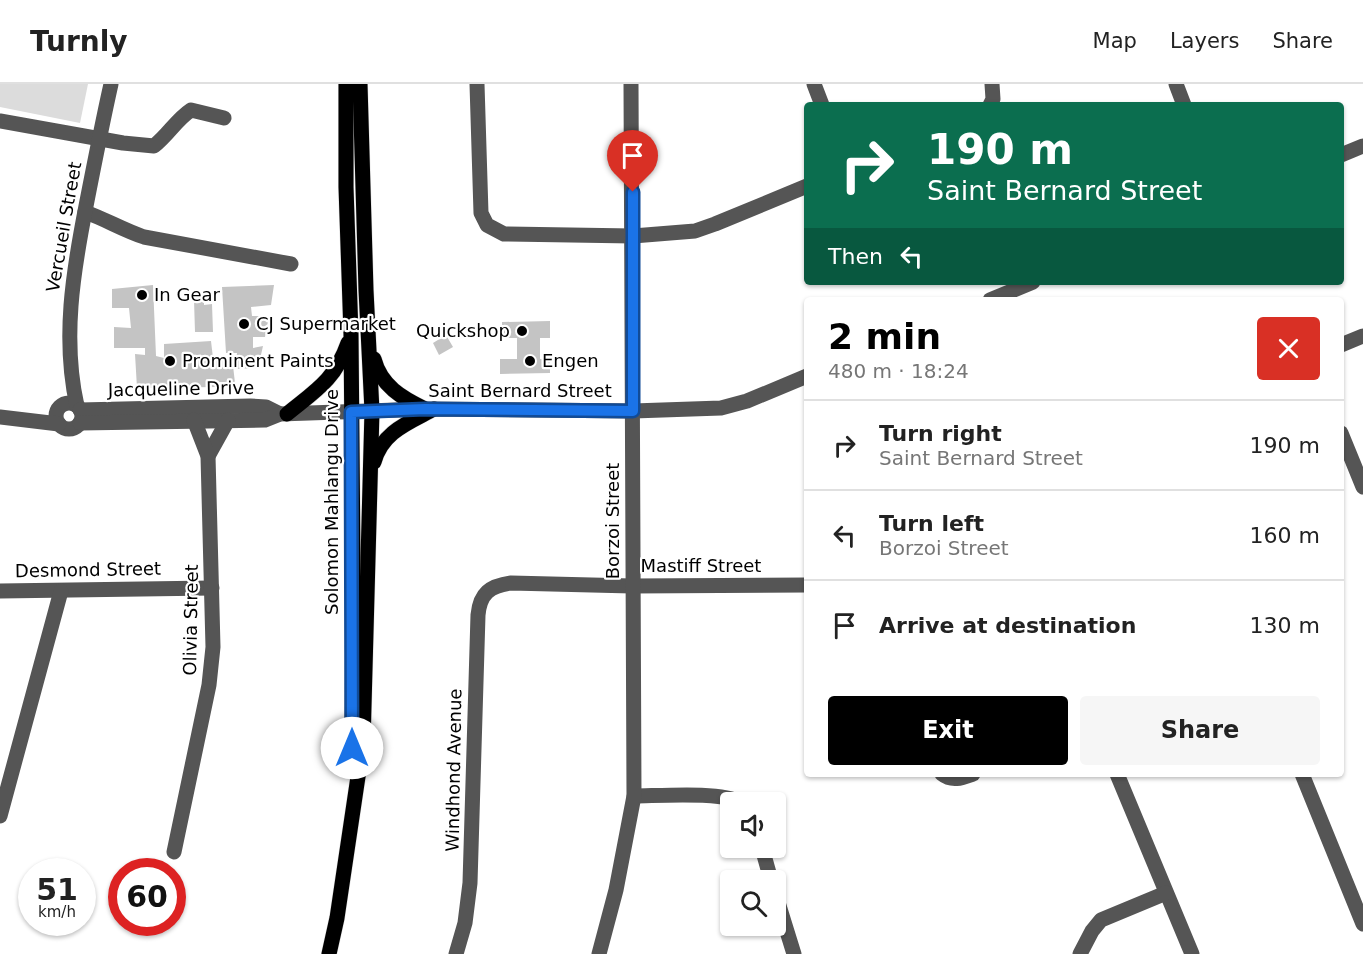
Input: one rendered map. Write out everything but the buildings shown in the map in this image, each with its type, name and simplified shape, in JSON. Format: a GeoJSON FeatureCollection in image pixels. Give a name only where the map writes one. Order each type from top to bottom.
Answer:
{"type":"FeatureCollection","features":[{"type":"Feature","properties":{"kind":"main road","name":"Solomon Mahlangu Drive"},"geometry":{"type":"LineString","coordinates":[[346,84],[345,187],[351,334],[353,567],[351,813]]}},
{"type":"Feature","properties":{"kind":"main road","name":"Solomon Mahlangu Drive"},"geometry":{"type":"LineString","coordinates":[[329,954],[337,918],[363,742],[372,411],[360,84]]}},
{"type":"Feature","properties":{"kind":"main road"},"geometry":{"type":"LineString","coordinates":[[283,414],[329,379],[343,356],[351,334]]}},
{"type":"Feature","properties":{"kind":"main road"},"geometry":{"type":"LineString","coordinates":[[369,339],[377,370],[385,382],[406,400],[430,409]]}},
{"type":"Feature","properties":{"kind":"main road"},"geometry":{"type":"LineString","coordinates":[[369,488],[378,447],[395,431],[430,409]]}},
{"type":"Feature","properties":{"kind":"street","name":"Vercueil Street"},"geometry":{"type":"LineString","coordinates":[[79,413],[71,377],[71,291],[111,84]]}},
{"type":"Feature","properties":{"kind":"street"},"geometry":{"type":"LineString","coordinates":[[477,84],[480,205],[483,220],[487,225],[504,234],[633,236],[695,231],[804,187]]}},
{"type":"Feature","properties":{"kind":"street","name":"Borzoi Street"},"geometry":{"type":"LineString","coordinates":[[599,954],[616,890],[634,796],[632,84]]}},
{"type":"Feature","properties":{"kind":"street"},"geometry":{"type":"LineString","coordinates":[[814,84],[821,102]]}},
{"type":"Feature","properties":{"kind":"street"},"geometry":{"type":"LineString","coordinates":[[992,84],[992,102]]}},
{"type":"Feature","properties":{"kind":"street"},"geometry":{"type":"LineString","coordinates":[[1176,84],[1184,102]]}},
{"type":"Feature","properties":{"kind":"street"},"geometry":{"type":"LineString","coordinates":[[0,121],[138,146],[154,146],[166,136],[178,118],[191,110],[224,118]]}},
{"type":"Feature","properties":{"kind":"street"},"geometry":{"type":"LineString","coordinates":[[1344,154],[1363,146]]}},
{"type":"Feature","properties":{"kind":"street"},"geometry":{"type":"LineString","coordinates":[[85,212],[144,237],[291,264]]}},
{"type":"Feature","properties":{"kind":"street"},"geometry":{"type":"LineString","coordinates":[[997,297],[1026,285]]}},
{"type":"Feature","properties":{"kind":"street"},"geometry":{"type":"LineString","coordinates":[[1344,344],[1363,336]]}},
{"type":"Feature","properties":{"kind":"street","name":"Vercueil Street"},"geometry":{"type":"LineString","coordinates":[[59,413],[71,377]]}},
{"type":"Feature","properties":{"kind":"street","name":"Saint Bernard Street"},"geometry":{"type":"LineString","coordinates":[[372,411],[430,409],[633,411],[732,406],[804,377]]}},
{"type":"Feature","properties":{"kind":"street"},"geometry":{"type":"LineString","coordinates":[[5,418],[59,413],[69,403],[79,413],[70,429],[59,413]]}},
{"type":"Feature","properties":{"kind":"street","name":"Jacqueline Drive"},"geometry":{"type":"LineString","coordinates":[[79,413],[250,406],[266,407],[283,414]]}},
{"type":"Feature","properties":{"kind":"street","name":"Jacqueline Drive"},"geometry":{"type":"LineString","coordinates":[[79,413],[194,420],[265,420],[283,414],[372,411]]}},
{"type":"Feature","properties":{"kind":"street","name":"Olivia Street"},"geometry":{"type":"LineString","coordinates":[[174,852],[212,669],[208,456],[194,420]]}},
{"type":"Feature","properties":{"kind":"street"},"geometry":{"type":"LineString","coordinates":[[208,456],[228,420]]}},
{"type":"Feature","properties":{"kind":"street"},"geometry":{"type":"LineString","coordinates":[[1344,440],[1363,487]]}},
{"type":"Feature","properties":{"kind":"street","name":"Mastiff Street"},"geometry":{"type":"LineString","coordinates":[[489,589],[511,582],[632,586],[804,585]]}},
{"type":"Feature","properties":{"kind":"street","name":"Desmond Street"},"geometry":{"type":"LineString","coordinates":[[0,591],[212,588]]}},
{"type":"Feature","properties":{"kind":"street","name":"Windhond Avenue"},"geometry":{"type":"LineString","coordinates":[[456,954],[465,922],[470,883],[478,615],[482,596],[489,589]]}},
{"type":"Feature","properties":{"kind":"street"},"geometry":{"type":"LineString","coordinates":[[0,816],[61,591]]}},
{"type":"Feature","properties":{"kind":"street"},"geometry":{"type":"LineString","coordinates":[[946,777],[958,779],[964,777]]}},
{"type":"Feature","properties":{"kind":"street"},"geometry":{"type":"LineString","coordinates":[[1118,777],[1192,954]]}},
{"type":"Feature","properties":{"kind":"street"},"geometry":{"type":"LineString","coordinates":[[1303,777],[1363,924]]}},
{"type":"Feature","properties":{"kind":"street"},"geometry":{"type":"LineString","coordinates":[[634,796],[720,796]]}},
{"type":"Feature","properties":{"kind":"street"},"geometry":{"type":"LineString","coordinates":[[1080,954],[1092,931],[1101,920],[1166,893]]}},
{"type":"Feature","properties":{"kind":"street"},"geometry":{"type":"LineString","coordinates":[[786,928],[794,954]]}},
{"type":"Feature","properties":{"kind":"shaded area"},"geometry":{"type":"Polygon","coordinates":[[[0,84],[88,84],[80,123],[0,107],[0,84]]]}},
{"type":"Feature","properties":{"kind":"place","name":"In Gear"},"geometry":{"type":"Point","coordinates":[142,295]}},
{"type":"Feature","properties":{"kind":"place","name":"CJ Supermarket"},"geometry":{"type":"Point","coordinates":[244,324]}},
{"type":"Feature","properties":{"kind":"place","name":"Quickshop"},"geometry":{"type":"Point","coordinates":[522,331]}},
{"type":"Feature","properties":{"kind":"place","name":"Prominent Paints"},"geometry":{"type":"Point","coordinates":[170,361]}},
{"type":"Feature","properties":{"kind":"place","name":"Engen"},"geometry":{"type":"Point","coordinates":[530,361]}},
{"type":"Feature","properties":{"kind":"route"},"geometry":{"type":"LineString","coordinates":[[352,748],[351,412],[425,409],[633,411],[633,192]]}}]}
